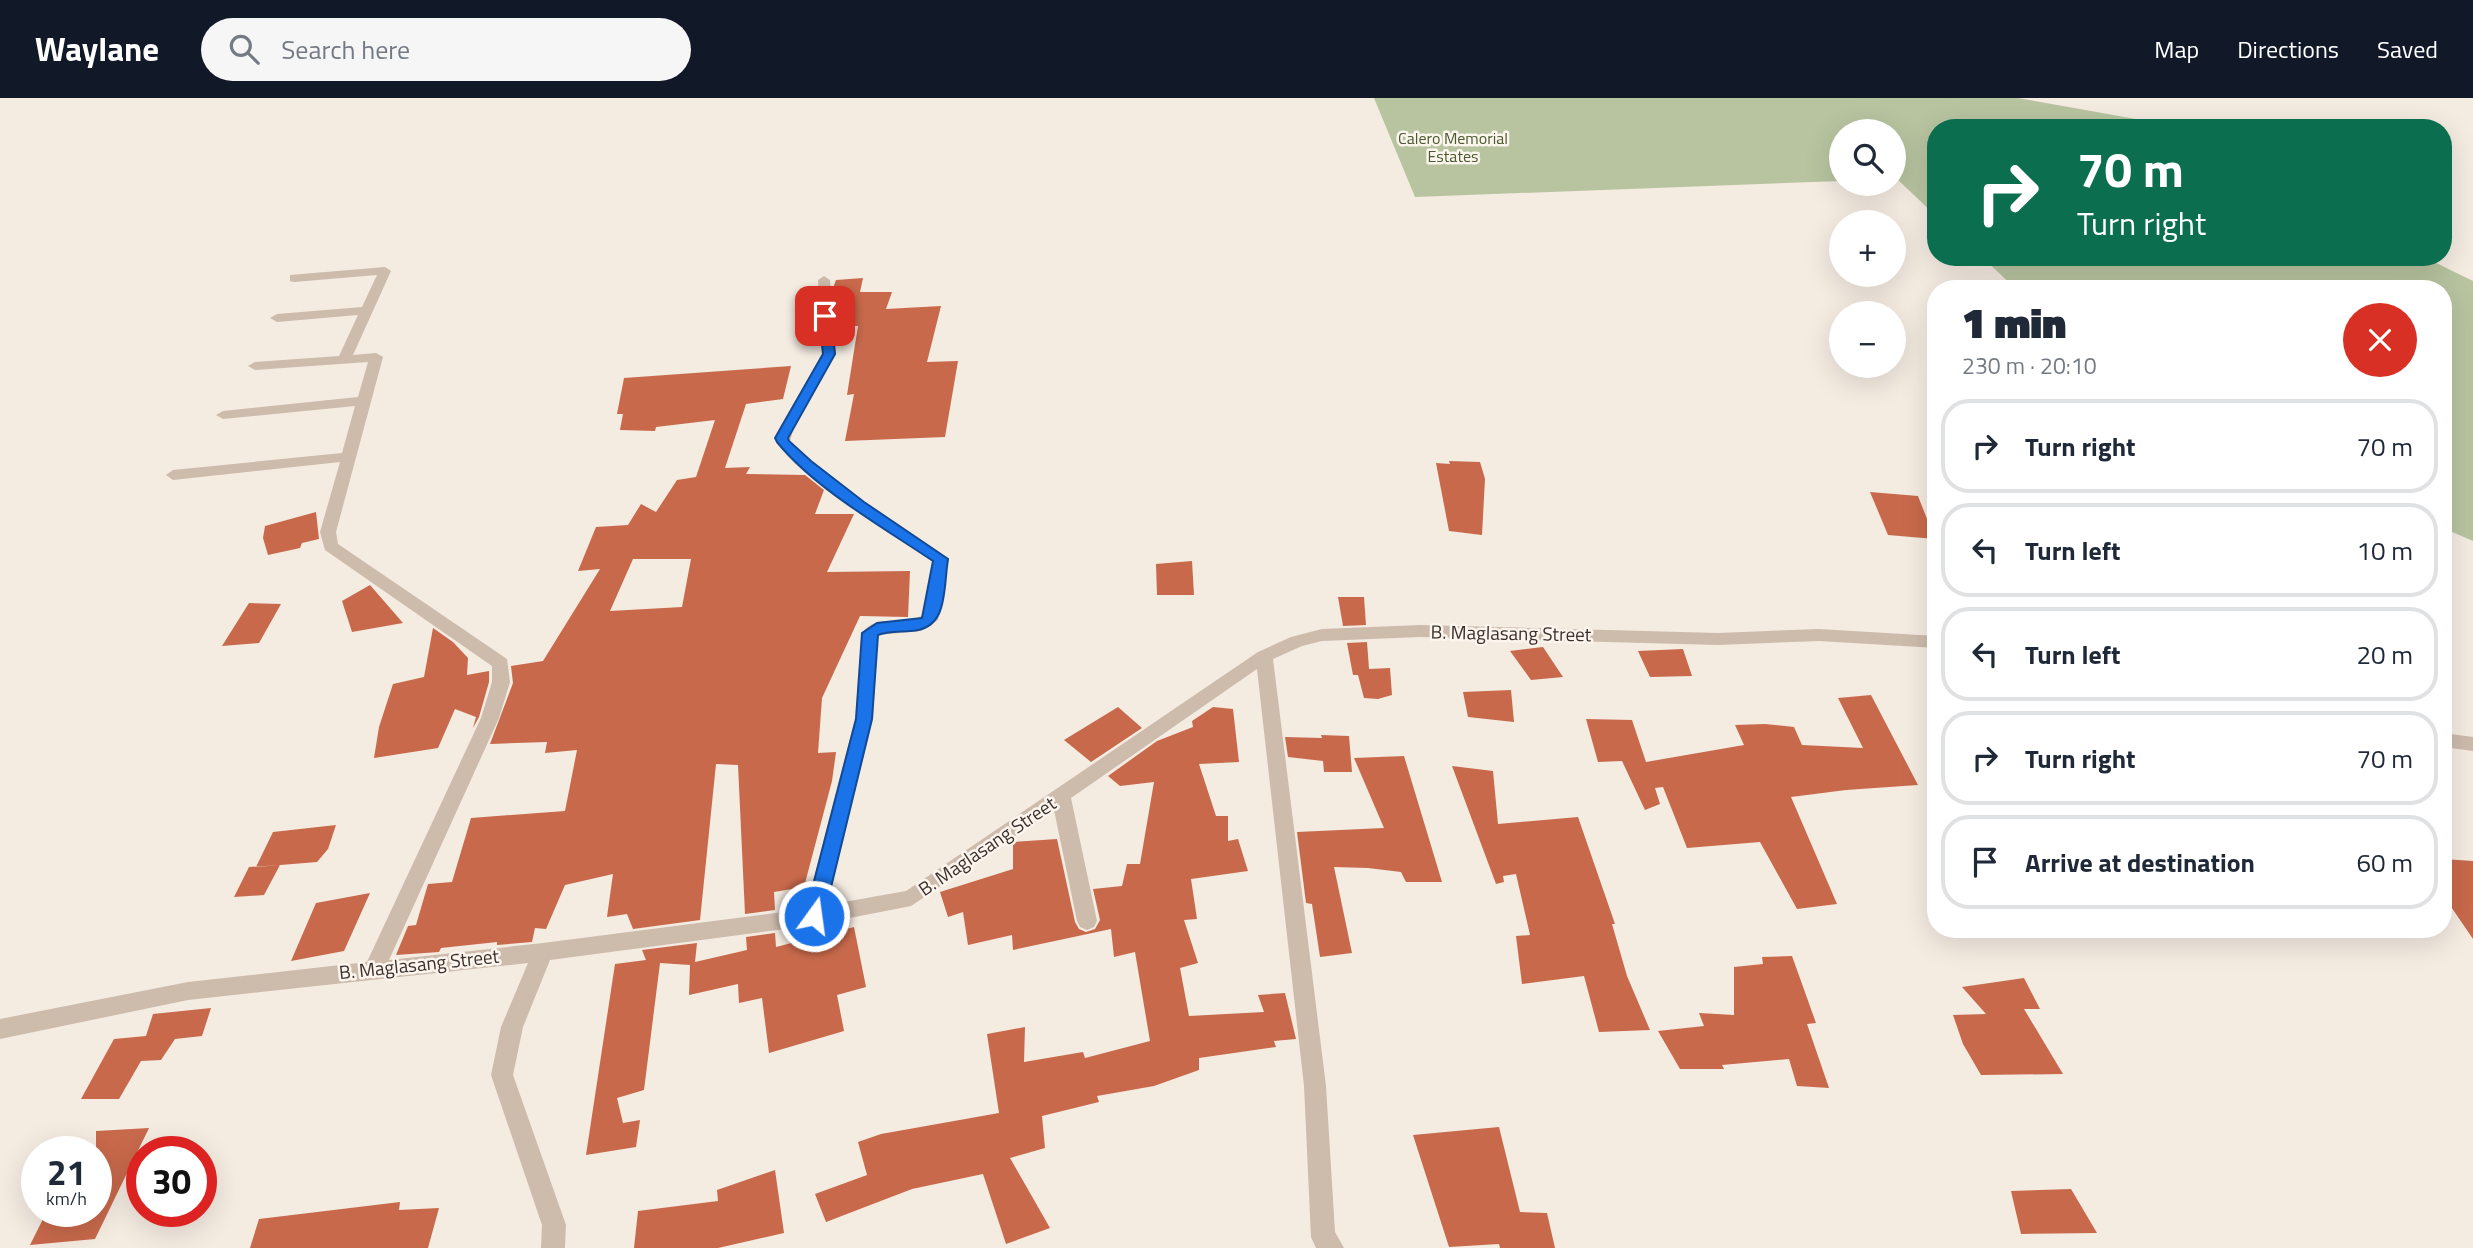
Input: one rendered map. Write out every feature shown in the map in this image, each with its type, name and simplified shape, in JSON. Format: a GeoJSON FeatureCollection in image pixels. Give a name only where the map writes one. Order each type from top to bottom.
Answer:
{"type":"FeatureCollection","features":[{"type":"Feature","properties":{"kind":"street"},"geometry":{"type":"LineString","coordinates":[[294,278],[385,271],[344,359]]}},
{"type":"Feature","properties":{"kind":"street"},"geometry":{"type":"LineString","coordinates":[[814,916],[864,719],[870,633],[877,628],[921,625],[932,616],[941,559],[859,505],[806,464],[783,442],[782,438],[829,354],[824,281]]}},
{"type":"Feature","properties":{"kind":"street"},"geometry":{"type":"LineString","coordinates":[[277,318],[367,310]]}},
{"type":"Feature","properties":{"kind":"street"},"geometry":{"type":"LineString","coordinates":[[256,366],[376,357],[328,532],[331,546],[501,663],[502,673],[490,718],[375,968]]}},
{"type":"Feature","properties":{"kind":"street"},"geometry":{"type":"LineString","coordinates":[[223,415],[364,401]]}},
{"type":"Feature","properties":{"kind":"street"},"geometry":{"type":"LineString","coordinates":[[173,475],[349,457]]}},
{"type":"Feature","properties":{"kind":"street","name":"B. Maglasang Street"},"geometry":{"type":"LineString","coordinates":[[0,1029],[188,991],[375,968],[543,952],[814,916],[911,898],[1264,656],[1297,641],[1322,635],[1420,631],[1718,639],[1819,635],[1927,641]]}},
{"type":"Feature","properties":{"kind":"street"},"geometry":{"type":"LineString","coordinates":[[1264,656],[1315,1086],[1323,1237],[1332,1248]]}},
{"type":"Feature","properties":{"kind":"street"},"geometry":{"type":"LineString","coordinates":[[2452,741],[2473,744]]}},
{"type":"Feature","properties":{"kind":"street"},"geometry":{"type":"LineString","coordinates":[[1061,796],[1087,921]]}},
{"type":"Feature","properties":{"kind":"street"},"geometry":{"type":"LineString","coordinates":[[543,952],[512,1027],[502,1075],[554,1225],[553,1248]]}},
{"type":"Feature","properties":{"kind":"green space","name":"Calero Memorial Estates"},"geometry":{"type":"Polygon","coordinates":[[[1374,98],[2018,98],[2136,119],[1927,119],[1927,207],[1906,188],[1906,119],[1829,119],[1829,181],[1415,197],[1374,98]]]}},
{"type":"Feature","properties":{"kind":"green space"},"geometry":{"type":"Polygon","coordinates":[[[1992,266],[2442,266],[2473,281],[2473,541],[2452,532],[2452,280],[2006,280],[1992,266]]]}},
{"type":"Feature","properties":{"kind":"building"},"geometry":{"type":"Polygon","coordinates":[[[863,278],[860,292],[892,292],[886,309],[941,306],[927,362],[958,361],[945,437],[845,441],[854,394],[847,395],[858,326],[836,326],[833,288],[836,280],[863,278]]]}},
{"type":"Feature","properties":{"kind":"building"},"geometry":{"type":"Polygon","coordinates":[[[791,366],[783,399],[746,404],[725,468],[750,467],[746,474],[805,475],[824,490],[815,514],[854,514],[827,572],[910,571],[908,617],[860,616],[822,698],[818,753],[836,752],[832,781],[804,887],[774,892],[775,910],[745,914],[738,765],[716,764],[700,920],[633,929],[627,914],[607,917],[613,874],[565,885],[546,929],[535,928],[532,942],[497,945],[497,942],[441,948],[439,952],[396,955],[408,926],[416,925],[428,884],[452,882],[471,818],[565,811],[577,750],[545,753],[547,742],[490,744],[513,683],[511,666],[543,661],[600,569],[578,571],[596,527],[628,525],[641,504],[656,512],[677,480],[696,477],[715,420],[656,427],[655,431],[620,430],[623,414],[617,414],[624,378],[791,366]],[[633,559],[610,611],[682,607],[691,559],[633,559]]]}},
{"type":"Feature","properties":{"kind":"building"},"geometry":{"type":"Polygon","coordinates":[[[1449,461],[1480,462],[1485,479],[1482,535],[1449,531],[1436,463],[1450,464],[1449,461]]]}},
{"type":"Feature","properties":{"kind":"building"},"geometry":{"type":"Polygon","coordinates":[[[1870,492],[1918,496],[1927,519],[1927,538],[1888,535],[1870,492]]]}},
{"type":"Feature","properties":{"kind":"building"},"geometry":{"type":"Polygon","coordinates":[[[316,512],[319,539],[302,543],[300,548],[268,555],[263,538],[265,526],[316,512]]]}},
{"type":"Feature","properties":{"kind":"building"},"geometry":{"type":"Polygon","coordinates":[[[1192,561],[1194,595],[1157,595],[1156,564],[1192,561]]]}},
{"type":"Feature","properties":{"kind":"building"},"geometry":{"type":"Polygon","coordinates":[[[370,585],[403,623],[352,632],[342,601],[370,585]]]}},
{"type":"Feature","properties":{"kind":"building"},"geometry":{"type":"Polygon","coordinates":[[[1338,597],[1364,597],[1366,625],[1343,626],[1338,597]]]}},
{"type":"Feature","properties":{"kind":"building"},"geometry":{"type":"Polygon","coordinates":[[[249,603],[281,604],[259,643],[222,646],[249,603]]]}},
{"type":"Feature","properties":{"kind":"building"},"geometry":{"type":"Polygon","coordinates":[[[433,628],[453,642],[468,658],[467,675],[489,671],[489,682],[479,717],[473,728],[476,717],[455,709],[438,748],[374,758],[379,727],[393,684],[424,677],[433,628]]]}},
{"type":"Feature","properties":{"kind":"building"},"geometry":{"type":"Polygon","coordinates":[[[1367,642],[1369,669],[1390,668],[1392,695],[1378,699],[1364,698],[1358,675],[1353,675],[1347,643],[1367,642]]]}},
{"type":"Feature","properties":{"kind":"building"},"geometry":{"type":"Polygon","coordinates":[[[1543,647],[1563,677],[1531,680],[1510,651],[1543,647]]]}},
{"type":"Feature","properties":{"kind":"building"},"geometry":{"type":"Polygon","coordinates":[[[1683,649],[1692,676],[1650,677],[1638,651],[1683,649]]]}},
{"type":"Feature","properties":{"kind":"building"},"geometry":{"type":"Polygon","coordinates":[[[1511,690],[1514,722],[1468,717],[1463,692],[1511,690]]]}},
{"type":"Feature","properties":{"kind":"building"},"geometry":{"type":"Polygon","coordinates":[[[1871,695],[1918,785],[1791,797],[1837,904],[1797,909],[1760,842],[1687,848],[1663,787],[1655,788],[1660,804],[1645,810],[1622,761],[1598,762],[1586,719],[1632,720],[1646,762],[1744,745],[1735,725],[1794,727],[1802,745],[1863,748],[1838,698],[1871,695]]]}},
{"type":"Feature","properties":{"kind":"building"},"geometry":{"type":"Polygon","coordinates":[[[1118,707],[1142,728],[1091,762],[1064,740],[1118,707]]]}},
{"type":"Feature","properties":{"kind":"building"},"geometry":{"type":"Polygon","coordinates":[[[1213,707],[1233,709],[1239,762],[1199,764],[1216,816],[1228,816],[1228,841],[1238,839],[1248,871],[1191,879],[1197,919],[1184,920],[1198,963],[1180,968],[1189,1016],[1264,1012],[1258,995],[1285,993],[1296,1039],[1274,1041],[1276,1047],[1199,1058],[1199,1070],[1154,1086],[1097,1096],[1099,1102],[1042,1116],[1045,1148],[1010,1158],[1050,1228],[1006,1244],[983,1174],[912,1189],[826,1222],[815,1194],[867,1175],[858,1142],[881,1134],[999,1113],[987,1034],[1025,1027],[1024,1062],[1083,1052],[1085,1058],[1150,1041],[1135,952],[1114,957],[1111,929],[1013,950],[1012,935],[968,945],[963,912],[948,917],[940,892],[1013,869],[1013,842],[1057,839],[1075,922],[1079,929],[1086,932],[1095,929],[1100,920],[1093,889],[1122,886],[1127,864],[1140,864],[1154,782],[1120,786],[1108,776],[1157,741],[1193,727],[1192,721],[1213,707]]]}},
{"type":"Feature","properties":{"kind":"building"},"geometry":{"type":"Polygon","coordinates":[[[1321,735],[1349,736],[1352,772],[1324,772],[1323,761],[1288,757],[1285,737],[1322,738],[1321,735]]]}},
{"type":"Feature","properties":{"kind":"building"},"geometry":{"type":"Polygon","coordinates":[[[1404,756],[1442,882],[1406,882],[1401,872],[1334,867],[1352,953],[1320,957],[1312,904],[1306,903],[1297,832],[1384,828],[1354,758],[1404,756]]]}},
{"type":"Feature","properties":{"kind":"building"},"geometry":{"type":"Polygon","coordinates":[[[1452,766],[1493,771],[1498,824],[1578,817],[1615,924],[1612,924],[1627,976],[1650,1030],[1599,1032],[1584,976],[1522,984],[1516,936],[1530,935],[1516,874],[1503,876],[1504,882],[1496,884],[1452,766]]]}},
{"type":"Feature","properties":{"kind":"building"},"geometry":{"type":"Polygon","coordinates":[[[336,825],[328,849],[317,862],[256,867],[273,832],[336,825]]]}},
{"type":"Feature","properties":{"kind":"building"},"geometry":{"type":"Polygon","coordinates":[[[2452,860],[2473,861],[2473,939],[2452,908],[2452,860]]]}},
{"type":"Feature","properties":{"kind":"building"},"geometry":{"type":"Polygon","coordinates":[[[280,865],[264,895],[234,897],[249,867],[280,865]]]}},
{"type":"Feature","properties":{"kind":"building"},"geometry":{"type":"Polygon","coordinates":[[[370,893],[344,951],[291,961],[316,903],[370,893]]]}},
{"type":"Feature","properties":{"kind":"building"},"geometry":{"type":"Polygon","coordinates":[[[854,927],[866,987],[837,995],[844,1031],[769,1053],[762,998],[739,1003],[738,984],[689,995],[690,965],[660,963],[644,1090],[617,1098],[623,1123],[640,1120],[636,1147],[586,1155],[615,964],[646,960],[642,950],[697,943],[695,962],[747,950],[746,937],[775,933],[776,947],[854,927]]]}},
{"type":"Feature","properties":{"kind":"building"},"geometry":{"type":"Polygon","coordinates":[[[1792,956],[1816,1023],[1807,1024],[1829,1088],[1797,1086],[1789,1059],[1722,1065],[1724,1069],[1680,1069],[1658,1031],[1704,1026],[1699,1013],[1734,1015],[1734,967],[1763,964],[1762,957],[1792,956]]]}},
{"type":"Feature","properties":{"kind":"building"},"geometry":{"type":"Polygon","coordinates":[[[2024,978],[2040,1009],[2024,1009],[2063,1074],[1981,1075],[1963,1044],[1953,1015],[1986,1014],[1962,987],[2024,978]]]}},
{"type":"Feature","properties":{"kind":"building"},"geometry":{"type":"Polygon","coordinates":[[[211,1008],[202,1036],[175,1039],[161,1060],[141,1061],[119,1099],[81,1099],[114,1039],[146,1036],[153,1014],[211,1008]]]}},
{"type":"Feature","properties":{"kind":"building"},"geometry":{"type":"Polygon","coordinates":[[[1499,1127],[1520,1212],[1547,1213],[1555,1248],[1500,1248],[1499,1244],[1449,1247],[1413,1135],[1499,1127]]]}},
{"type":"Feature","properties":{"kind":"building"},"geometry":{"type":"Polygon","coordinates":[[[149,1128],[145,1136],[126,1136],[126,1175],[112,1204],[112,1136],[96,1136],[96,1131],[149,1128]]]}},
{"type":"Feature","properties":{"kind":"building"},"geometry":{"type":"Polygon","coordinates":[[[775,1170],[784,1233],[718,1248],[634,1248],[638,1211],[718,1201],[717,1190],[775,1170]]]}},
{"type":"Feature","properties":{"kind":"building"},"geometry":{"type":"Polygon","coordinates":[[[2071,1189],[2097,1233],[2021,1234],[2011,1191],[2071,1189]]]}},
{"type":"Feature","properties":{"kind":"building"},"geometry":{"type":"Polygon","coordinates":[[[400,1202],[399,1210],[439,1208],[428,1248],[250,1248],[259,1219],[400,1202]]]}},
{"type":"Feature","properties":{"kind":"building"},"geometry":{"type":"Polygon","coordinates":[[[39,1227],[101,1227],[95,1239],[30,1245],[39,1227]]]}},
{"type":"Feature","properties":{"kind":"route"},"geometry":{"type":"LineString","coordinates":[[814,916],[864,719],[870,633],[877,628],[921,625],[932,616],[941,559],[859,505],[806,464],[783,442],[782,438],[829,354],[825,316]]}}]}
